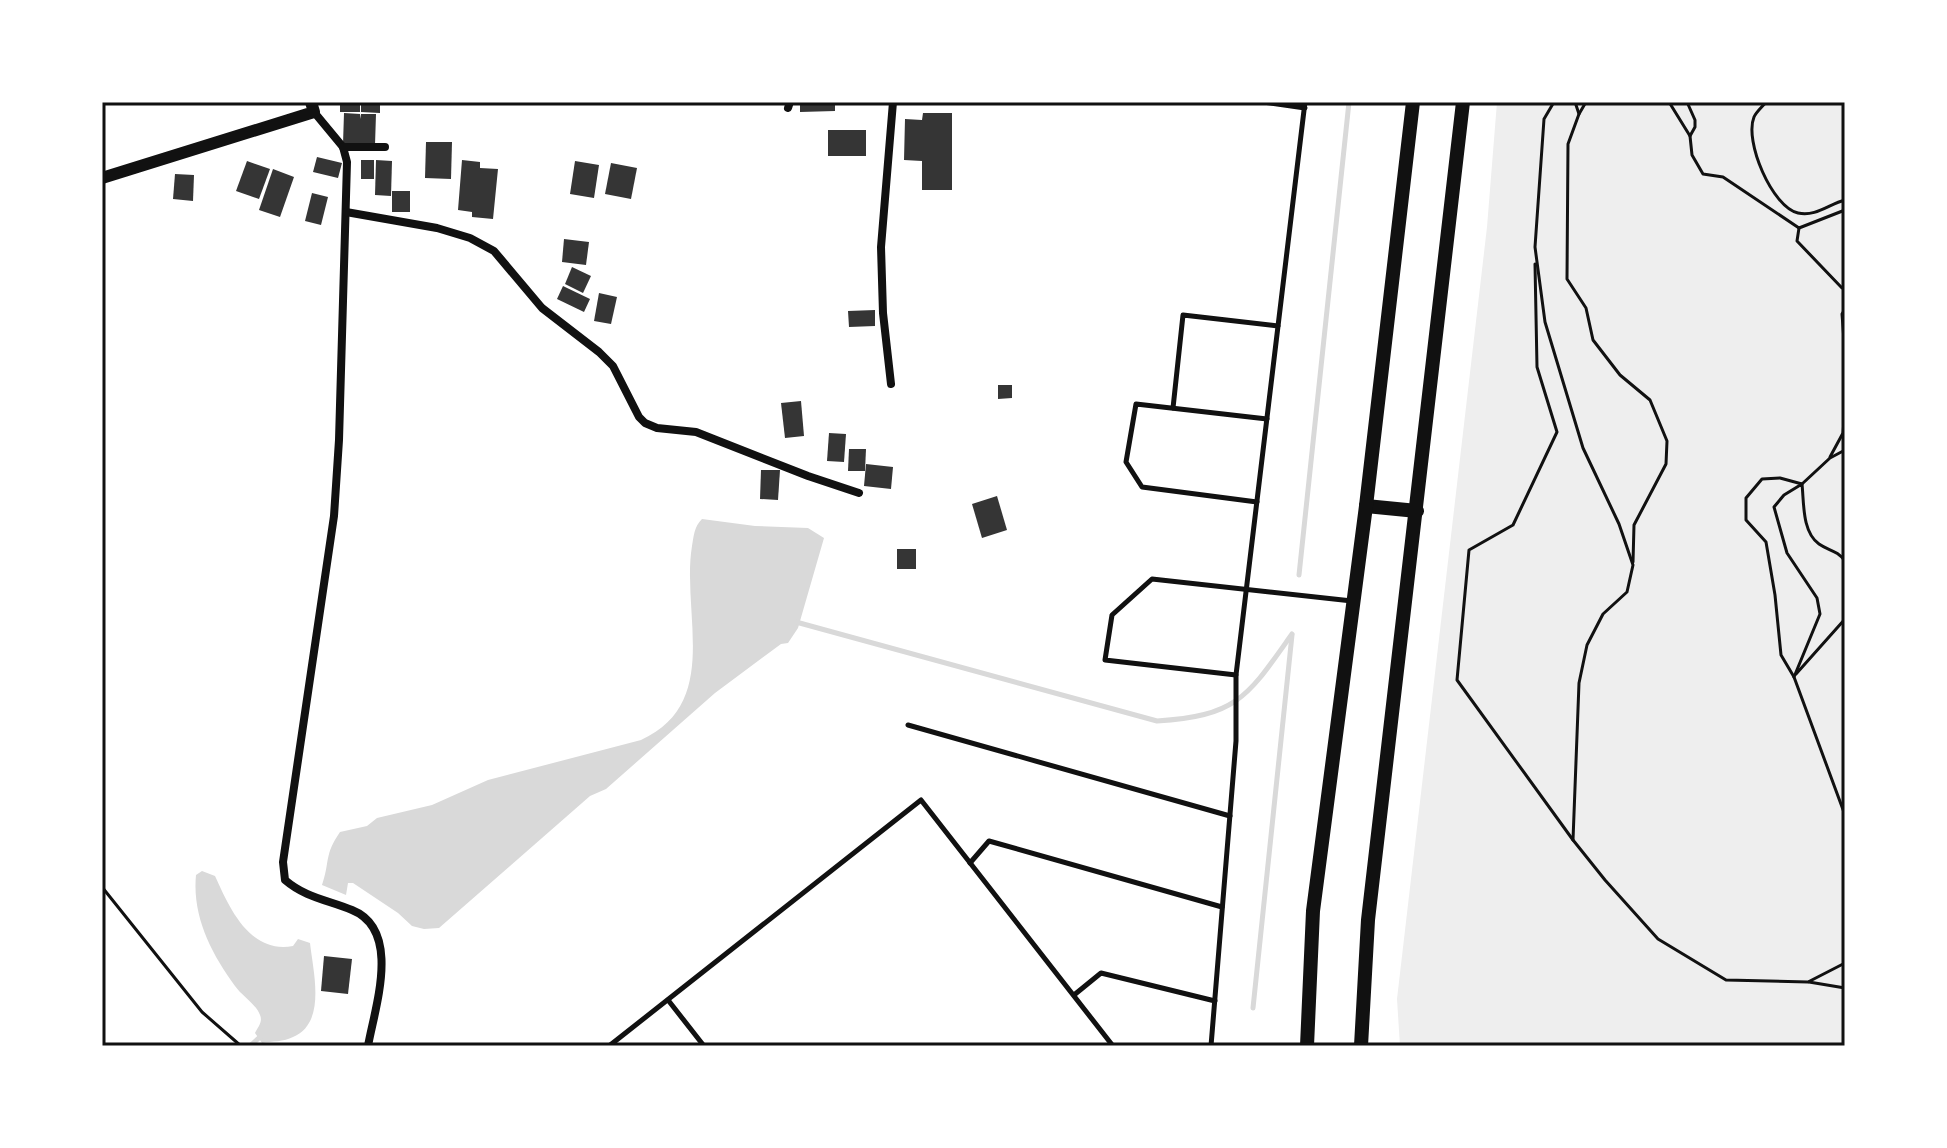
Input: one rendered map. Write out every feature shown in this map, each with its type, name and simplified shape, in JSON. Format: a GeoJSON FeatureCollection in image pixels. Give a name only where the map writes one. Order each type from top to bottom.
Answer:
{"type":"FeatureCollection","features":[{"type":"Feature","properties":{"kind":"main road"},"geometry":{"type":"LineString","coordinates":[[1307,1046],[1313,911],[1366,506],[1413,102]]}},
{"type":"Feature","properties":{"kind":"main road"},"geometry":{"type":"LineString","coordinates":[[1361,1046],[1368,920],[1463,102]]}},
{"type":"Feature","properties":{"kind":"main road"},"geometry":{"type":"LineString","coordinates":[[1366,506],[1417,511]]}},
{"type":"Feature","properties":{"kind":"street"},"geometry":{"type":"LineString","coordinates":[[891,384],[883,313],[881,247],[893,102]]}},
{"type":"Feature","properties":{"kind":"street"},"geometry":{"type":"LineString","coordinates":[[102,178],[312,107],[343,147],[347,162],[346,212],[334,516],[283,862],[285,880],[299,892],[356,911],[370,922],[380,940],[383,961],[368,1046]]}},
{"type":"Feature","properties":{"kind":"street"},"geometry":{"type":"LineString","coordinates":[[343,147],[385,147]]}},
{"type":"Feature","properties":{"kind":"street"},"geometry":{"type":"LineString","coordinates":[[346,212],[437,228],[470,238],[494,251],[542,308],[613,366],[645,423],[657,428],[696,432],[859,493]]}},
{"type":"Feature","properties":{"kind":"lane"},"geometry":{"type":"LineString","coordinates":[[1211,1046],[1230,816],[1236,675],[1305,105],[1263,102]]}},
{"type":"Feature","properties":{"kind":"lane"},"geometry":{"type":"LineString","coordinates":[[1173,408],[1183,315],[1278,326]]}},
{"type":"Feature","properties":{"kind":"lane"},"geometry":{"type":"LineString","coordinates":[[1257,502],[1142,487],[1126,462],[1136,404],[1267,419]]}},
{"type":"Feature","properties":{"kind":"lane"},"geometry":{"type":"LineString","coordinates":[[1236,675],[1105,660],[1112,615],[1152,579],[1353,601]]}},
{"type":"Feature","properties":{"kind":"lane"},"geometry":{"type":"LineString","coordinates":[[908,725],[1230,816]]}},
{"type":"Feature","properties":{"kind":"lane"},"geometry":{"type":"LineString","coordinates":[[609,1046],[921,800],[1113,1046]]}},
{"type":"Feature","properties":{"kind":"lane"},"geometry":{"type":"LineString","coordinates":[[970,863],[989,841],[1222,907]]}},
{"type":"Feature","properties":{"kind":"lane"},"geometry":{"type":"LineString","coordinates":[[1074,995],[1101,973],[1215,1001]]}},
{"type":"Feature","properties":{"kind":"lane"},"geometry":{"type":"LineString","coordinates":[[668,1000],[704,1046]]}},
{"type":"Feature","properties":{"kind":"path"},"geometry":{"type":"LineString","coordinates":[[1554,102],[1544,119],[1535,247],[1537,367],[1557,432],[1513,525],[1469,550],[1457,680],[1573,840],[1658,939],[1726,980],[1808,982],[1845,988]]}},
{"type":"Feature","properties":{"kind":"path"},"geometry":{"type":"LineString","coordinates":[[1575,102],[1579,114]]}},
{"type":"Feature","properties":{"kind":"path"},"geometry":{"type":"LineString","coordinates":[[1573,840],[1579,683],[1587,645],[1603,614],[1627,592],[1633,565],[1634,525],[1666,464],[1667,441],[1650,400],[1620,375],[1593,340],[1586,308],[1567,279],[1568,144],[1586,102]]}},
{"type":"Feature","properties":{"kind":"path"},"geometry":{"type":"LineString","coordinates":[[1669,102],[1690,136],[1692,155],[1703,174],[1723,177],[1799,228]]}},
{"type":"Feature","properties":{"kind":"path"},"geometry":{"type":"LineString","coordinates":[[1687,102],[1695,120],[1690,136]]}},
{"type":"Feature","properties":{"kind":"path"},"geometry":{"type":"LineString","coordinates":[[1766,102],[1753,117],[1753,144],[1761,171],[1782,203],[1795,213],[1806,214],[1818,213],[1845,200]]}},
{"type":"Feature","properties":{"kind":"path"},"geometry":{"type":"LineString","coordinates":[[1799,228],[1845,210]]}},
{"type":"Feature","properties":{"kind":"path"},"geometry":{"type":"LineString","coordinates":[[1799,228],[1797,241],[1845,288]]}},
{"type":"Feature","properties":{"kind":"path"},"geometry":{"type":"LineString","coordinates":[[1535,247],[1545,322],[1583,448],[1619,524],[1633,565]]}},
{"type":"Feature","properties":{"kind":"path"},"geometry":{"type":"LineString","coordinates":[[1845,309],[1842,314],[1845,354]]}},
{"type":"Feature","properties":{"kind":"path"},"geometry":{"type":"LineString","coordinates":[[1830,458],[1843,433],[1845,408]]}},
{"type":"Feature","properties":{"kind":"path"},"geometry":{"type":"LineString","coordinates":[[1794,677],[1820,614],[1817,598],[1787,553],[1774,507],[1784,495],[1802,484],[1830,458],[1845,450]]}},
{"type":"Feature","properties":{"kind":"path"},"geometry":{"type":"LineString","coordinates":[[1802,484],[1780,478],[1762,479],[1746,498],[1746,520],[1766,542],[1781,655],[1794,677],[1845,815]]}},
{"type":"Feature","properties":{"kind":"path"},"geometry":{"type":"LineString","coordinates":[[1802,484],[1805,522],[1817,543],[1839,552],[1845,561]]}},
{"type":"Feature","properties":{"kind":"path"},"geometry":{"type":"LineString","coordinates":[[1794,677],[1845,619]]}},
{"type":"Feature","properties":{"kind":"path"},"geometry":{"type":"LineString","coordinates":[[102,887],[202,1012],[241,1046]]}},
{"type":"Feature","properties":{"kind":"path"},"geometry":{"type":"LineString","coordinates":[[1808,982],[1845,963]]}},
{"type":"Feature","properties":{"kind":"shaded area"},"geometry":{"type":"Polygon","coordinates":[[[1497,102],[1845,102],[1845,1046],[1400,1046],[1397,999],[1487,227],[1497,102]]]}},
{"type":"Feature","properties":{"kind":"shaded area"},"geometry":{"type":"Polygon","coordinates":[[[702,519],[755,526],[808,528],[824,538],[798,628],[788,643],[781,644],[715,693],[606,789],[590,796],[439,928],[412,926],[353,883],[348,883],[346,895],[322,885],[329,853],[340,832],[367,826],[377,818],[432,805],[488,780],[641,740],[666,724],[682,704],[690,680],[693,654],[690,572],[694,535],[702,519]]]}},
{"type":"Feature","properties":{"kind":"shaded area"},"geometry":{"type":"Polygon","coordinates":[[[202,871],[215,876],[235,915],[253,936],[278,947],[293,946],[298,939],[310,943],[315,981],[314,1008],[304,1030],[293,1037],[262,1043],[255,1033],[261,1022],[260,1015],[226,973],[200,919],[196,875],[202,871]]]}},
{"type":"Feature","properties":{"kind":"building"},"geometry":{"type":"Polygon","coordinates":[[[340,102],[360,102],[360,112],[340,112],[340,102]]]}},
{"type":"Feature","properties":{"kind":"building"},"geometry":{"type":"Polygon","coordinates":[[[361,102],[380,102],[380,113],[361,112],[361,102]]]}},
{"type":"Feature","properties":{"kind":"building"},"geometry":{"type":"Polygon","coordinates":[[[800,102],[835,102],[835,111],[800,112],[800,102]]]}},
{"type":"Feature","properties":{"kind":"building"},"geometry":{"type":"Polygon","coordinates":[[[344,113],[360,114],[361,119],[361,114],[376,114],[375,145],[343,144],[344,113]]]}},
{"type":"Feature","properties":{"kind":"building"},"geometry":{"type":"Polygon","coordinates":[[[923,113],[952,113],[952,190],[922,190],[922,161],[904,160],[905,119],[922,120],[923,113]]]}},
{"type":"Feature","properties":{"kind":"building"},"geometry":{"type":"Polygon","coordinates":[[[828,130],[866,130],[866,156],[828,156],[828,130]]]}},
{"type":"Feature","properties":{"kind":"building"},"geometry":{"type":"Polygon","coordinates":[[[426,142],[452,142],[451,179],[425,178],[426,142]]]}},
{"type":"Feature","properties":{"kind":"building"},"geometry":{"type":"Polygon","coordinates":[[[317,157],[342,163],[338,178],[313,172],[317,157]]]}},
{"type":"Feature","properties":{"kind":"building"},"geometry":{"type":"Polygon","coordinates":[[[361,160],[374,160],[374,179],[361,179],[361,160]]]}},
{"type":"Feature","properties":{"kind":"building"},"geometry":{"type":"Polygon","coordinates":[[[376,160],[392,161],[391,196],[375,195],[376,160]]]}},
{"type":"Feature","properties":{"kind":"building"},"geometry":{"type":"Polygon","coordinates":[[[462,160],[480,162],[480,168],[498,169],[493,219],[472,217],[472,212],[458,210],[462,160]]]}},
{"type":"Feature","properties":{"kind":"building"},"geometry":{"type":"Polygon","coordinates":[[[247,161],[270,169],[259,199],[236,191],[247,161]]]}},
{"type":"Feature","properties":{"kind":"building"},"geometry":{"type":"Polygon","coordinates":[[[575,161],[599,165],[594,198],[570,194],[575,161]]]}},
{"type":"Feature","properties":{"kind":"building"},"geometry":{"type":"Polygon","coordinates":[[[611,163],[637,168],[631,199],[605,194],[611,163]]]}},
{"type":"Feature","properties":{"kind":"building"},"geometry":{"type":"Polygon","coordinates":[[[273,169],[294,177],[280,217],[259,210],[273,169]]]}},
{"type":"Feature","properties":{"kind":"building"},"geometry":{"type":"Polygon","coordinates":[[[175,174],[194,175],[193,201],[173,199],[175,174]]]}},
{"type":"Feature","properties":{"kind":"building"},"geometry":{"type":"Polygon","coordinates":[[[392,191],[410,191],[410,212],[392,212],[392,191]]]}},
{"type":"Feature","properties":{"kind":"building"},"geometry":{"type":"Polygon","coordinates":[[[312,193],[328,197],[321,225],[305,221],[312,193]]]}},
{"type":"Feature","properties":{"kind":"building"},"geometry":{"type":"Polygon","coordinates":[[[564,239],[589,242],[586,265],[562,262],[564,239]]]}},
{"type":"Feature","properties":{"kind":"building"},"geometry":{"type":"Polygon","coordinates":[[[572,267],[591,276],[583,293],[565,284],[572,267]]]}},
{"type":"Feature","properties":{"kind":"building"},"geometry":{"type":"Polygon","coordinates":[[[563,286],[590,299],[584,312],[557,299],[563,286]]]}},
{"type":"Feature","properties":{"kind":"building"},"geometry":{"type":"Polygon","coordinates":[[[599,293],[617,297],[611,324],[594,321],[599,293]]]}},
{"type":"Feature","properties":{"kind":"building"},"geometry":{"type":"Polygon","coordinates":[[[875,310],[875,326],[849,327],[848,311],[875,310]]]}},
{"type":"Feature","properties":{"kind":"building"},"geometry":{"type":"Polygon","coordinates":[[[998,385],[1012,385],[1012,398],[998,399],[998,385]]]}},
{"type":"Feature","properties":{"kind":"building"},"geometry":{"type":"Polygon","coordinates":[[[801,401],[804,436],[785,438],[781,403],[801,401]]]}},
{"type":"Feature","properties":{"kind":"building"},"geometry":{"type":"Polygon","coordinates":[[[829,433],[846,434],[844,462],[827,461],[829,433]]]}},
{"type":"Feature","properties":{"kind":"building"},"geometry":{"type":"Polygon","coordinates":[[[849,449],[866,449],[865,471],[848,471],[849,449]]]}},
{"type":"Feature","properties":{"kind":"building"},"geometry":{"type":"Polygon","coordinates":[[[866,464],[893,467],[891,489],[864,486],[866,464]]]}},
{"type":"Feature","properties":{"kind":"building"},"geometry":{"type":"Polygon","coordinates":[[[761,470],[780,470],[778,500],[760,499],[761,470]]]}},
{"type":"Feature","properties":{"kind":"building"},"geometry":{"type":"Polygon","coordinates":[[[997,496],[1007,530],[982,538],[972,504],[997,496]]]}},
{"type":"Feature","properties":{"kind":"building"},"geometry":{"type":"Polygon","coordinates":[[[897,549],[916,549],[916,569],[897,569],[897,549]]]}},
{"type":"Feature","properties":{"kind":"building"},"geometry":{"type":"Polygon","coordinates":[[[324,956],[352,959],[348,994],[321,991],[324,956]]]}},
{"type":"Feature","properties":{"kind":"waterway"},"geometry":{"type":"LineString","coordinates":[[1299,575],[1349,102]]}},
{"type":"Feature","properties":{"kind":"waterway"},"geometry":{"type":"LineString","coordinates":[[796,622],[1157,721],[1206,714],[1238,699],[1264,673],[1292,634]]}},
{"type":"Feature","properties":{"kind":"waterway"},"geometry":{"type":"LineString","coordinates":[[1253,1008],[1292,635]]}},
{"type":"Feature","properties":{"kind":"waterway"},"geometry":{"type":"LineString","coordinates":[[250,1046],[261,1036]]}}]}
